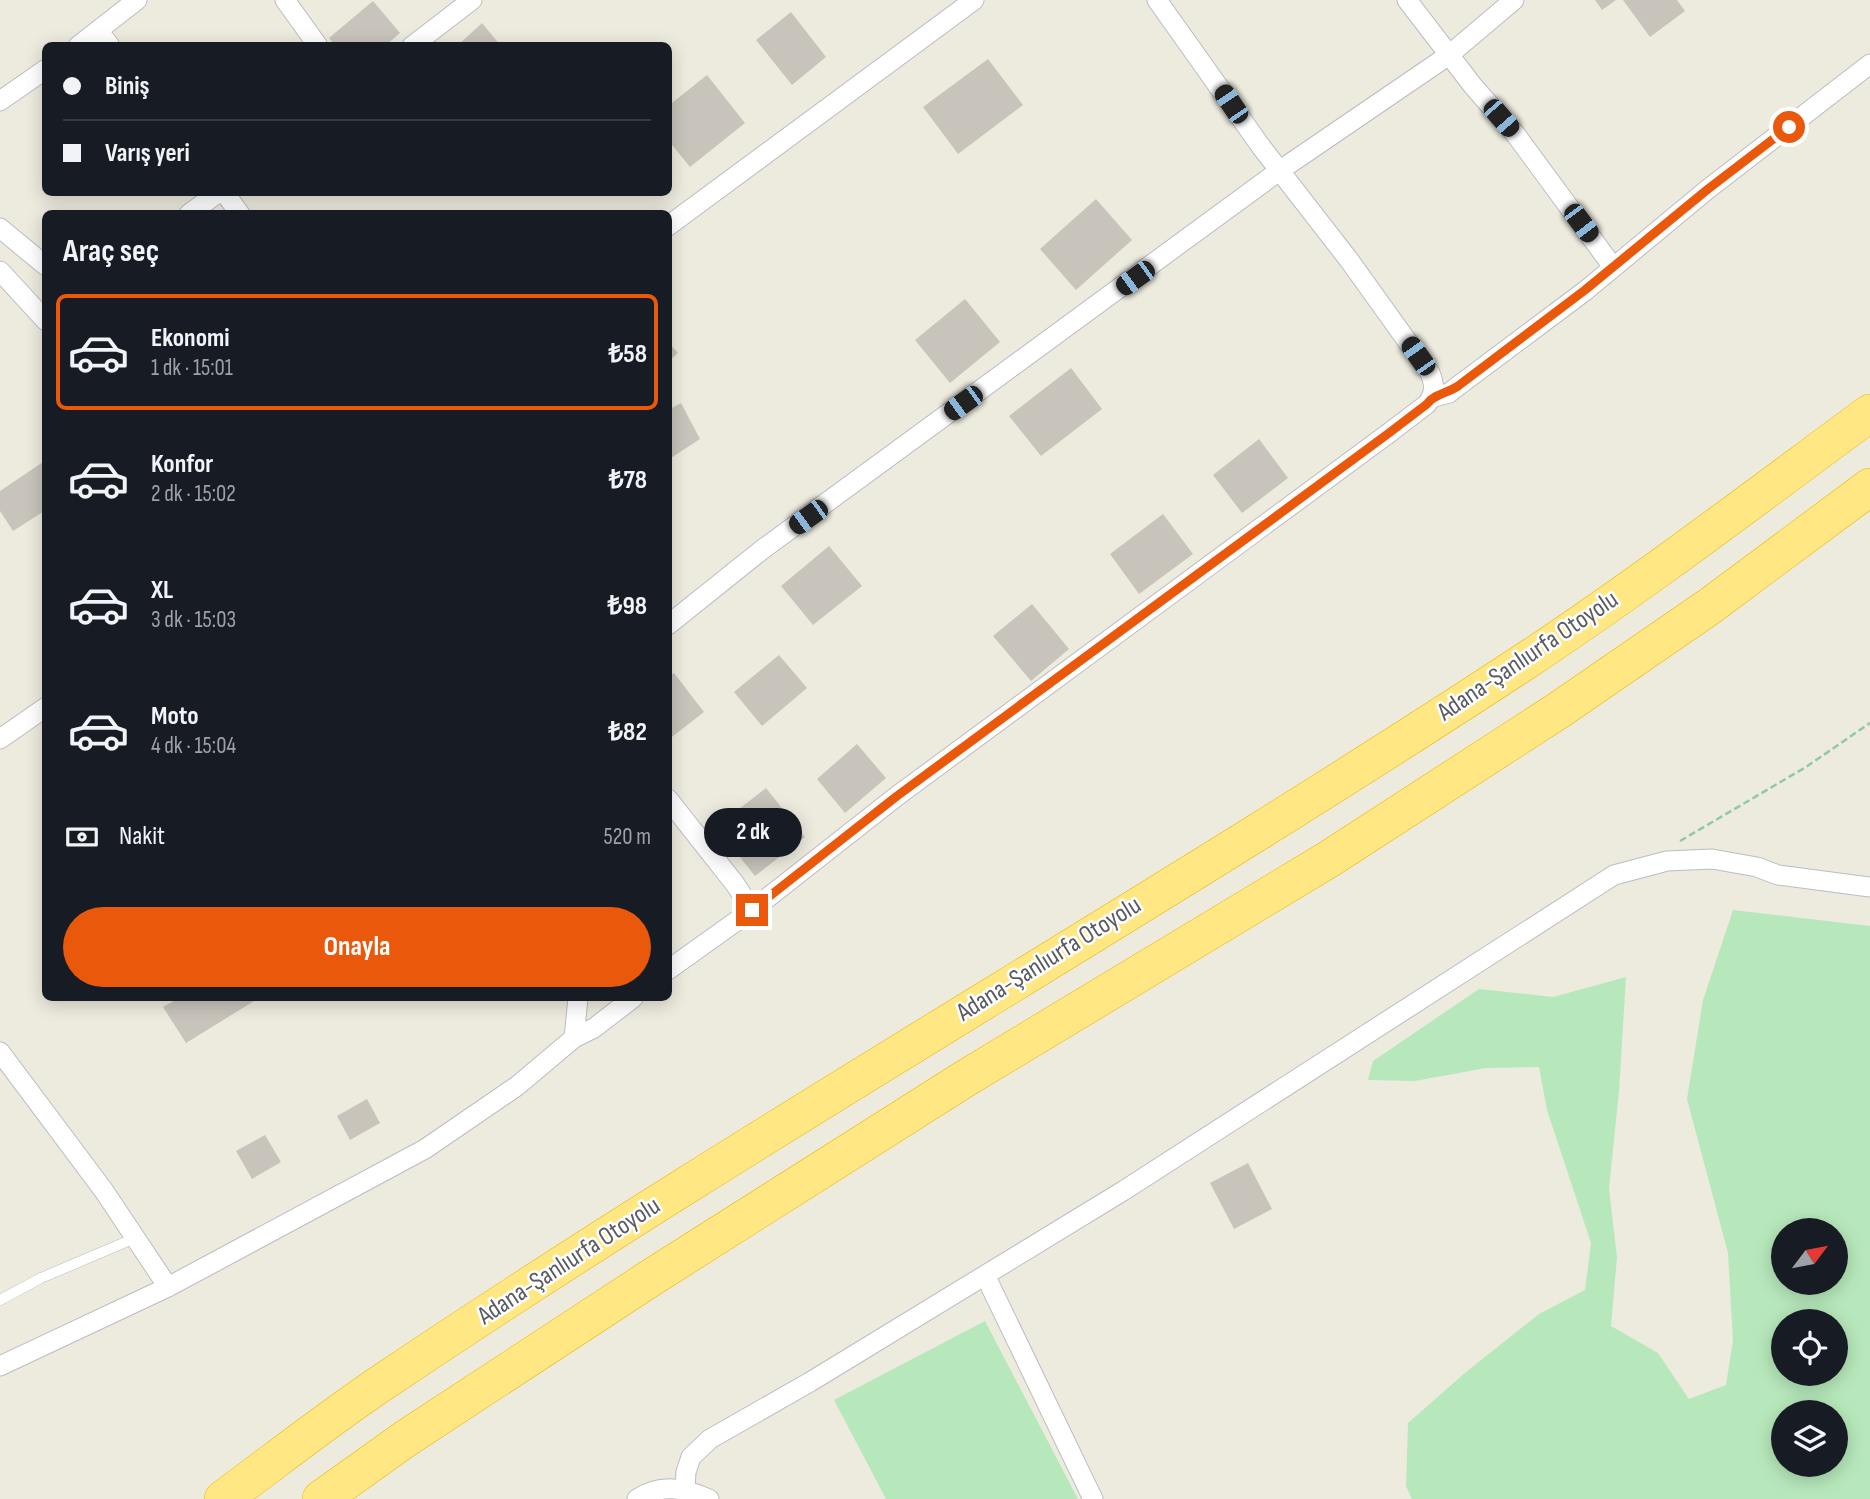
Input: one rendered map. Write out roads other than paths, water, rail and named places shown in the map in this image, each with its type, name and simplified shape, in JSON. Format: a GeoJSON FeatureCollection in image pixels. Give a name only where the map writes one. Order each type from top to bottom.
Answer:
{"type":"FeatureCollection","features":[{"type":"Feature","properties":{"kind":"highway","name":"Adana-Şanlıurfa Otoyolu"},"geometry":{"type":"LineString","coordinates":[[223,1499],[379,1385],[616,1230],[941,1025],[1300,805],[1527,660],[1870,413]]}},
{"type":"Feature","properties":{"kind":"highway"},"geometry":{"type":"LineString","coordinates":[[321,1499],[405,1439],[649,1279],[966,1078],[1329,859],[1559,710],[1710,606],[1870,487]]}},
{"type":"Feature","properties":{"kind":"street"},"geometry":{"type":"LineString","coordinates":[[104,38],[137,0]]}},
{"type":"Feature","properties":{"kind":"street"},"geometry":{"type":"LineString","coordinates":[[285,0],[315,42]]}},
{"type":"Feature","properties":{"kind":"street"},"geometry":{"type":"LineString","coordinates":[[417,42],[472,0]]}},
{"type":"Feature","properties":{"kind":"street"},"geometry":{"type":"LineString","coordinates":[[672,223],[974,0]]}},
{"type":"Feature","properties":{"kind":"street"},"geometry":{"type":"LineString","coordinates":[[672,967],[752,910],[897,796],[1389,433],[1431,398],[1435,383],[1430,373],[1349,260],[1279,171],[1157,0]]}},
{"type":"Feature","properties":{"kind":"street"},"geometry":{"type":"LineString","coordinates":[[1407,0],[1516,135],[1614,267]]}},
{"type":"Feature","properties":{"kind":"street"},"geometry":{"type":"LineString","coordinates":[[672,622],[763,549],[1279,171],[1449,55],[1514,0]]}},
{"type":"Feature","properties":{"kind":"street"},"geometry":{"type":"LineString","coordinates":[[1431,398],[1449,393],[1614,267],[1708,189],[1870,64]]}},
{"type":"Feature","properties":{"kind":"street"},"geometry":{"type":"LineString","coordinates":[[0,102],[42,72]]}},
{"type":"Feature","properties":{"kind":"street"},"geometry":{"type":"LineString","coordinates":[[195,210],[215,196]]}},
{"type":"Feature","properties":{"kind":"street"},"geometry":{"type":"LineString","coordinates":[[224,196],[237,210]]}},
{"type":"Feature","properties":{"kind":"street"},"geometry":{"type":"LineString","coordinates":[[0,228],[42,263]]}},
{"type":"Feature","properties":{"kind":"street"},"geometry":{"type":"LineString","coordinates":[[0,271],[42,317]]}},
{"type":"Feature","properties":{"kind":"street"},"geometry":{"type":"LineString","coordinates":[[0,739],[42,710]]}},
{"type":"Feature","properties":{"kind":"street"},"geometry":{"type":"LineString","coordinates":[[672,804],[735,884],[752,910]]}},
{"type":"Feature","properties":{"kind":"street"},"geometry":{"type":"LineString","coordinates":[[685,1489],[686,1472],[691,1457],[710,1439],[810,1382],[1145,1177],[1615,875],[1667,861],[1712,859],[1735,862],[1778,875],[1870,887]]}},
{"type":"Feature","properties":{"kind":"street"},"geometry":{"type":"LineString","coordinates":[[574,1038],[578,1001]]}},
{"type":"Feature","properties":{"kind":"street"},"geometry":{"type":"LineString","coordinates":[[0,1366],[168,1287],[425,1149],[517,1086],[574,1038],[594,1028],[629,1001]]}},
{"type":"Feature","properties":{"kind":"street"},"geometry":{"type":"LineString","coordinates":[[0,1052],[104,1191],[168,1287]]}},
{"type":"Feature","properties":{"kind":"street"},"geometry":{"type":"LineString","coordinates":[[985,1275],[1093,1499]]}},
{"type":"Feature","properties":{"kind":"street"},"geometry":{"type":"LineString","coordinates":[[637,1499],[663,1488],[685,1489],[709,1499]]}},
{"type":"Feature","properties":{"kind":"lane"},"geometry":{"type":"LineString","coordinates":[[0,1300],[135,1238]]}}]}
